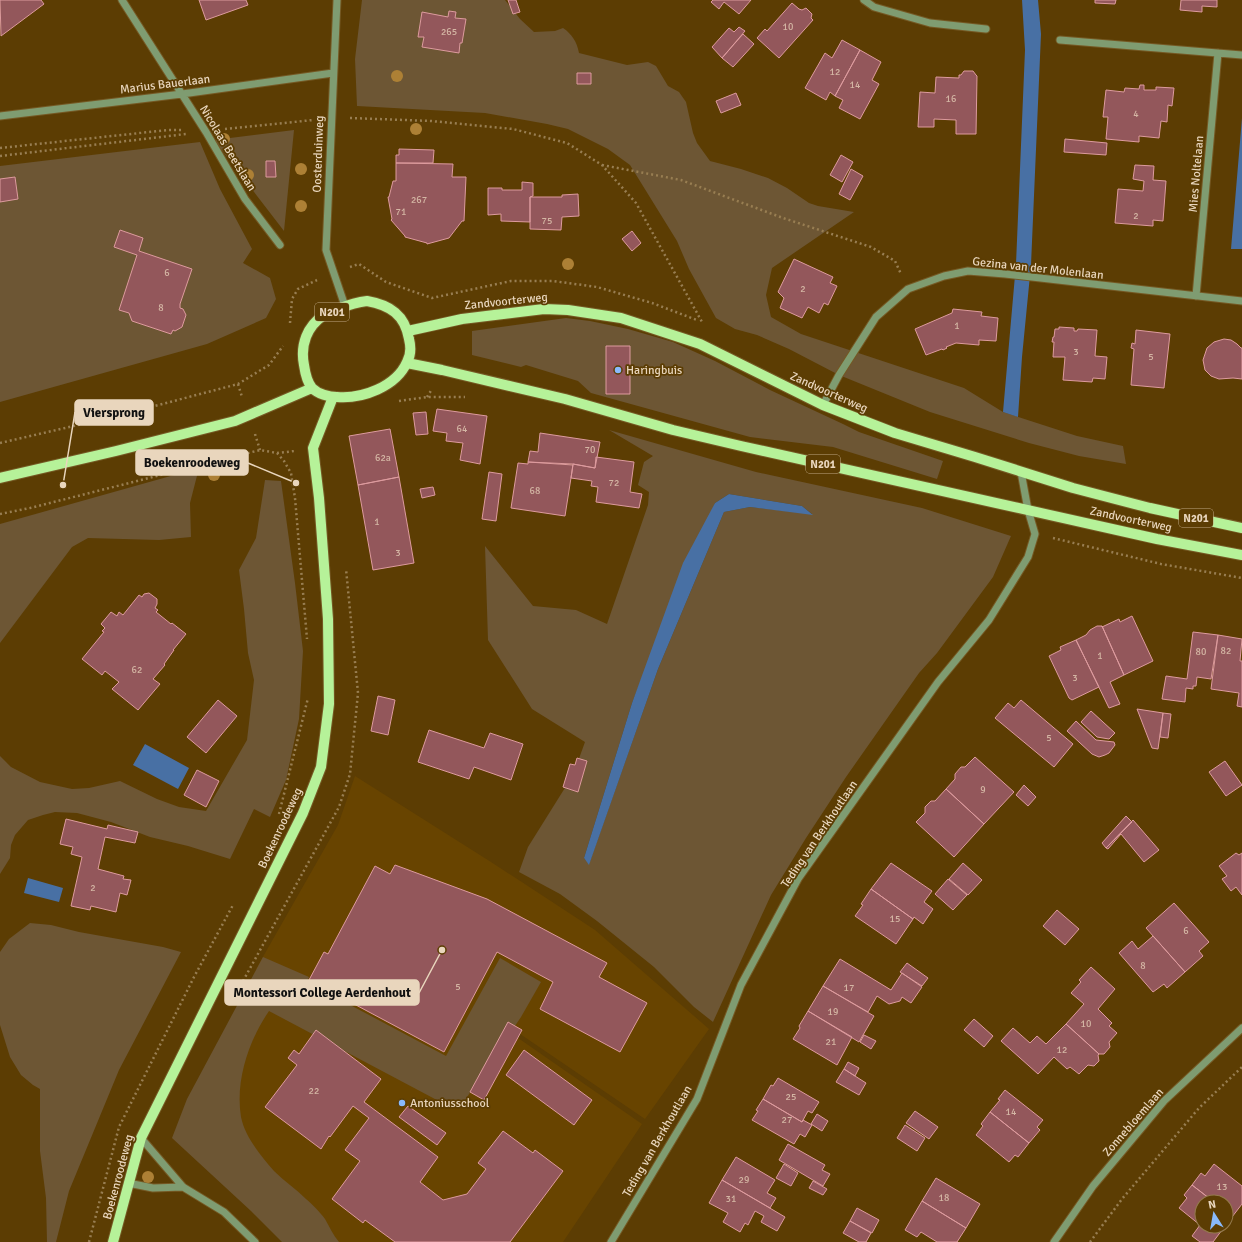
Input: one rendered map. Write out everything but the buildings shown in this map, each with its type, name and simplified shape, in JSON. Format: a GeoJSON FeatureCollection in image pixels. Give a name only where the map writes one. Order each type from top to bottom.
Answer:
{"type":"FeatureCollection","features":[{"type":"Feature","properties":{"kind":"main road","name":"N201"},"geometry":{"type":"LineString","coordinates":[[312,388],[306,374],[303,359],[303,346],[306,335],[313,324],[324,314],[359,302],[367,301],[381,305],[400,316],[408,331],[411,353],[407,364]]}},
{"type":"Feature","properties":{"kind":"main road","name":"Zandvoorterweg"},"geometry":{"type":"LineString","coordinates":[[408,331],[468,318],[544,309],[568,310],[621,318],[700,344],[823,406],[895,433],[1073,488],[1150,508],[1242,528]]}},
{"type":"Feature","properties":{"kind":"main road","name":"Zandvoorterweg"},"geometry":{"type":"LineString","coordinates":[[407,364],[442,370],[564,399],[673,430],[1157,539],[1242,555]]}},
{"type":"Feature","properties":{"kind":"main road"},"geometry":{"type":"LineString","coordinates":[[0,478],[235,421],[312,388],[333,397],[354,397],[375,391],[387,384],[398,375],[407,364]]}},
{"type":"Feature","properties":{"kind":"main road","name":"Boekenroodeweg"},"geometry":{"type":"LineString","coordinates":[[113,1242],[141,1138],[303,813],[321,767],[329,704],[328,619],[319,498],[313,448],[333,397]]}},
{"type":"Feature","properties":{"kind":"street","name":"Nicolaas Beetslaan"},"geometry":{"type":"LineString","coordinates":[[122,0],[206,132],[245,199],[280,245]]}},
{"type":"Feature","properties":{"kind":"street","name":"Oosterduinweg"},"geometry":{"type":"LineString","coordinates":[[337,0],[326,250],[345,306]]}},
{"type":"Feature","properties":{"kind":"street"},"geometry":{"type":"LineString","coordinates":[[864,0],[874,7],[930,23],[986,29]]}},
{"type":"Feature","properties":{"kind":"street"},"geometry":{"type":"LineString","coordinates":[[1060,40],[1241,55]]}},
{"type":"Feature","properties":{"kind":"street","name":"Mies Noltelaan"},"geometry":{"type":"LineString","coordinates":[[1196,296],[1218,53]]}},
{"type":"Feature","properties":{"kind":"street","name":"Marius Bauerlaan"},"geometry":{"type":"LineString","coordinates":[[0,116],[182,94],[333,73]]}},
{"type":"Feature","properties":{"kind":"street","name":"Gezina van der Molenlaan"},"geometry":{"type":"LineString","coordinates":[[823,406],[838,375],[876,317],[908,289],[944,276],[968,271],[1005,274],[1242,301]]}},
{"type":"Feature","properties":{"kind":"street"},"geometry":{"type":"LineString","coordinates":[[1021,472],[1028,510],[1035,534]]}},
{"type":"Feature","properties":{"kind":"street","name":"Teding van Berkhoutlaan"},"geometry":{"type":"LineString","coordinates":[[611,1242],[697,1099],[741,985],[798,879],[938,682],[988,620],[1028,557],[1035,534]]}},
{"type":"Feature","properties":{"kind":"street","name":"Zonnebloemlaan"},"geometry":{"type":"LineString","coordinates":[[1054,1242],[1093,1186],[1164,1101],[1242,1028]]}},
{"type":"Feature","properties":{"kind":"street"},"geometry":{"type":"LineString","coordinates":[[141,1138],[183,1187],[224,1212],[255,1242]]}},
{"type":"Feature","properties":{"kind":"street"},"geometry":{"type":"LineString","coordinates":[[128,1183],[153,1188],[183,1187]]}},
{"type":"Feature","properties":{"kind":"path"},"geometry":{"type":"LineString","coordinates":[[0,156],[331,118],[431,121],[512,129],[567,144],[602,165],[636,203],[702,322]]}},
{"type":"Feature","properties":{"kind":"path"},"geometry":{"type":"LineString","coordinates":[[0,148],[168,130],[206,132]]}},
{"type":"Feature","properties":{"kind":"path"},"geometry":{"type":"LineString","coordinates":[[602,165],[682,180],[782,218],[871,247],[895,261]]}},
{"type":"Feature","properties":{"kind":"path"},"geometry":{"type":"LineString","coordinates":[[289,329],[292,299],[298,289],[334,272],[359,264],[386,282],[432,298],[444,323]]}},
{"type":"Feature","properties":{"kind":"path"},"geometry":{"type":"LineString","coordinates":[[0,443],[117,416],[238,384],[269,365],[286,340]]}},
{"type":"Feature","properties":{"kind":"path"},"geometry":{"type":"LineString","coordinates":[[427,397],[442,370]]}},
{"type":"Feature","properties":{"kind":"path"},"geometry":{"type":"LineString","coordinates":[[0,514],[30,508],[260,450],[277,453],[291,473],[295,498],[307,640]]}},
{"type":"Feature","properties":{"kind":"path"},"geometry":{"type":"LineString","coordinates":[[1035,534],[1161,564],[1242,578]]}},
{"type":"Feature","properties":{"kind":"path"},"geometry":{"type":"LineString","coordinates":[[278,819],[308,700],[308,692]]}},
{"type":"Feature","properties":{"kind":"path","name":"Boekenroodeweg"},"geometry":{"type":"LineString","coordinates":[[89,1242],[119,1127],[194,977],[235,902]]}},
{"type":"Feature","properties":{"kind":"path"},"geometry":{"type":"LineString","coordinates":[[1090,1242],[1122,1199],[1199,1108],[1242,1067]]}},
{"type":"Feature","properties":{"kind":"shaded area"},"geometry":{"type":"Polygon","coordinates":[[[362,0],[505,0],[520,19],[534,32],[555,31],[563,28],[574,39],[579,53],[627,65],[648,62],[656,66],[668,86],[679,92],[686,102],[693,133],[697,143],[710,161],[768,178],[787,188],[809,203],[854,212],[772,268],[766,295],[771,317],[801,334],[964,388],[1003,412],[1077,436],[1123,446],[1126,464],[1079,456],[1029,443],[930,412],[839,375],[789,349],[757,335],[735,329],[716,318],[689,269],[677,241],[630,165],[608,149],[568,129],[485,113],[357,106],[355,59],[362,0]]]}},
{"type":"Feature","properties":{"kind":"shaded area"},"geometry":{"type":"Polygon","coordinates":[[[294,130],[284,231],[214,140],[294,130]]]}},
{"type":"Feature","properties":{"kind":"shaded area"},"geometry":{"type":"Polygon","coordinates":[[[200,142],[220,189],[252,249],[243,263],[270,278],[276,299],[266,318],[207,344],[0,402],[0,166],[200,142]]]}},
{"type":"Feature","properties":{"kind":"shaded area"},"geometry":{"type":"Polygon","coordinates":[[[566,318],[590,321],[628,329],[673,342],[859,432],[943,461],[937,479],[833,447],[750,437],[591,393],[578,381],[526,365],[521,367],[472,355],[472,331],[566,318]]]}},
{"type":"Feature","properties":{"kind":"shaded area"},"geometry":{"type":"Polygon","coordinates":[[[609,430],[756,472],[922,508],[1011,536],[993,577],[937,653],[919,673],[846,777],[771,895],[713,1022],[694,1007],[654,967],[597,921],[560,894],[519,872],[528,847],[573,775],[585,742],[532,709],[488,640],[485,546],[533,606],[576,610],[607,624],[648,505],[649,492],[638,485],[644,462],[653,456],[609,430]],[[729,494],[715,503],[632,703],[584,858],[589,864],[658,669],[724,512],[750,507],[812,514],[802,506],[729,494]]]}},
{"type":"Feature","properties":{"kind":"shaded area"},"geometry":{"type":"Polygon","coordinates":[[[199,468],[190,503],[191,537],[159,540],[88,538],[72,547],[0,643],[0,524],[199,468]]]}},
{"type":"Feature","properties":{"kind":"shaded area"},"geometry":{"type":"Polygon","coordinates":[[[265,480],[281,481],[303,651],[299,719],[286,780],[270,817],[254,809],[230,859],[188,846],[150,837],[111,822],[77,813],[55,812],[28,820],[15,835],[11,845],[10,858],[0,874],[0,756],[11,767],[40,782],[72,789],[89,788],[120,781],[157,799],[179,807],[206,811],[247,740],[254,680],[248,653],[239,570],[256,538],[265,480]]]}},
{"type":"Feature","properties":{"kind":"shaded area"},"geometry":{"type":"Polygon","coordinates":[[[355,776],[595,930],[709,1029],[645,1119],[498,1019],[451,1077],[256,969],[338,825],[355,776]]]}},
{"type":"Feature","properties":{"kind":"shaded area"},"geometry":{"type":"Polygon","coordinates":[[[30,923],[51,925],[79,932],[163,947],[181,952],[119,1070],[69,1191],[56,1242],[47,1242],[46,1198],[40,1151],[40,1089],[21,1075],[10,1057],[0,1025],[0,952],[9,939],[30,923]]]}},
{"type":"Feature","properties":{"kind":"shaded area"},"geometry":{"type":"Polygon","coordinates":[[[263,957],[309,977],[307,982],[446,1056],[500,958],[541,982],[521,1017],[463,1103],[450,1107],[269,1011],[255,1035],[245,1061],[240,1089],[241,1117],[243,1124],[254,1146],[264,1159],[278,1175],[318,1211],[325,1219],[339,1242],[282,1242],[251,1211],[172,1138],[187,1099],[263,957]]]}},
{"type":"Feature","properties":{"kind":"shaded area","name":"Antoniusschool"},"geometry":{"type":"Polygon","coordinates":[[[254,975],[450,1083],[498,1024],[642,1124],[563,1242],[298,1242],[178,1129],[254,975]]]}},
{"type":"Feature","properties":{"kind":"water"},"geometry":{"type":"Polygon","coordinates":[[[1022,0],[1038,0],[1041,34],[1031,265],[1018,417],[1003,412],[1016,264],[1025,50],[1022,0]]]}},
{"type":"Feature","properties":{"kind":"water"},"geometry":{"type":"Polygon","coordinates":[[[1242,118],[1242,249],[1231,249],[1242,118]]]}},
{"type":"Feature","properties":{"kind":"water"},"geometry":{"type":"Polygon","coordinates":[[[729,494],[802,506],[813,515],[750,507],[724,512],[658,669],[589,865],[584,858],[632,703],[683,563],[715,503],[729,494]]]}},
{"type":"Feature","properties":{"kind":"water"},"geometry":{"type":"Polygon","coordinates":[[[145,744],[189,768],[178,789],[133,765],[145,744]]]}},
{"type":"Feature","properties":{"kind":"water"},"geometry":{"type":"Polygon","coordinates":[[[28,878],[63,888],[59,902],[24,893],[28,878]]]}},
{"type":"Feature","properties":{"kind":"place","name":"Haringbuis"},"geometry":{"type":"Point","coordinates":[618,370]}},
{"type":"Feature","properties":{"kind":"place","name":"Boekenroodeweg"},"geometry":{"type":"Point","coordinates":[296,483]}},
{"type":"Feature","properties":{"kind":"place","name":"Viersprong"},"geometry":{"type":"Point","coordinates":[63,485]}},
{"type":"Feature","properties":{"kind":"place","name":"Montessori College Aerdenhout"},"geometry":{"type":"Point","coordinates":[442,950]}},
{"type":"Feature","properties":{"kind":"place","name":"Antoniusschool"},"geometry":{"type":"Point","coordinates":[402,1103]}}]}
